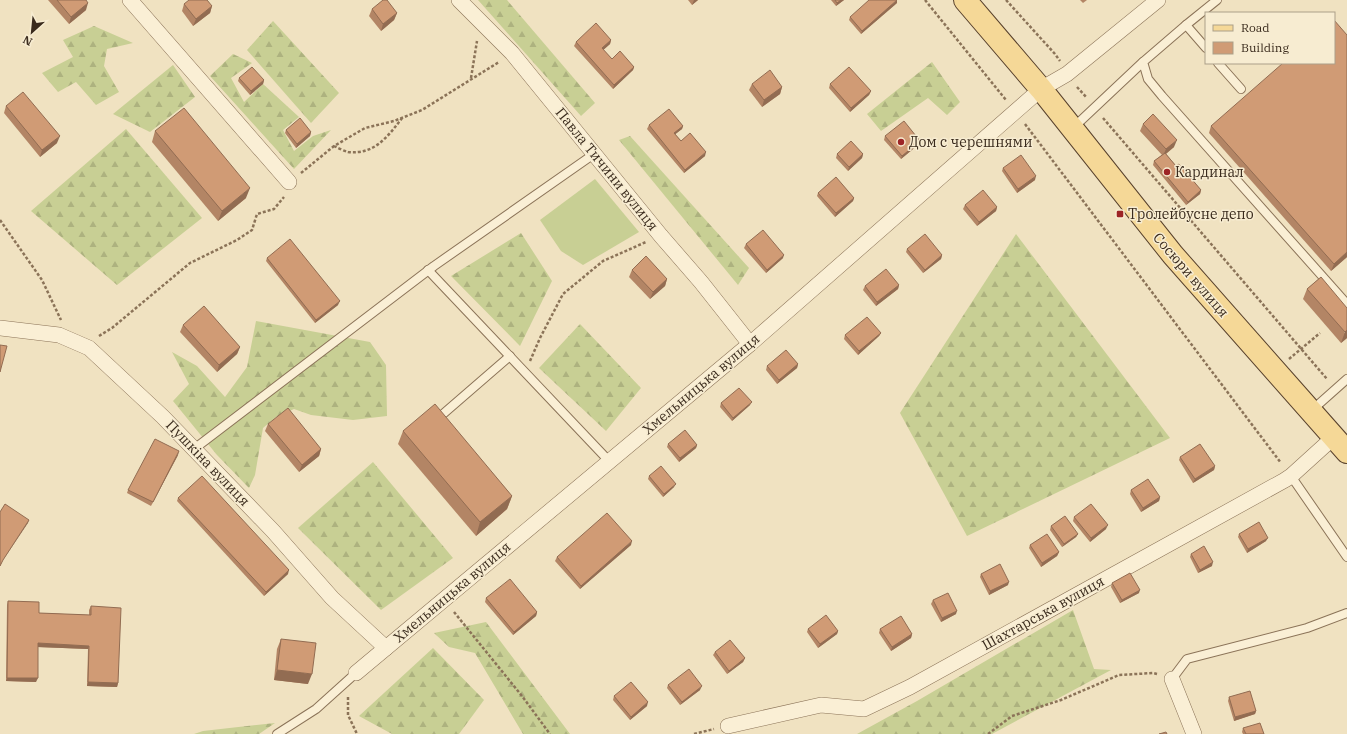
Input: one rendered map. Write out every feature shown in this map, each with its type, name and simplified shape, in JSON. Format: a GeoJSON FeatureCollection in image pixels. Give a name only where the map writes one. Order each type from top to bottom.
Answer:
{"type":"FeatureCollection","features":[{"type":"Feature","properties":{"kind":"main road","name":"Сосюри вулиця"},"geometry":{"type":"LineString","coordinates":[[964,0],[1040,89],[1173,255],[1340,445]]}},
{"type":"Feature","properties":{"kind":"street"},"geometry":{"type":"LineString","coordinates":[[130,0],[289,182]]}},
{"type":"Feature","properties":{"kind":"street","name":"Павла Тичини вулиця"},"geometry":{"type":"LineString","coordinates":[[459,0],[512,53],[661,236],[701,282],[750,344]]}},
{"type":"Feature","properties":{"kind":"street","name":"Хмельницька вулиця"},"geometry":{"type":"LineString","coordinates":[[352,677],[750,344],[1040,89],[1067,74],[1158,0]]}},
{"type":"Feature","properties":{"kind":"street","name":"Пушкіна вулиця"},"geometry":{"type":"LineString","coordinates":[[0,328],[59,335],[89,348],[163,417],[273,531],[332,598],[386,648]]}},
{"type":"Feature","properties":{"kind":"street","name":"Шахтарська вулиця"},"geometry":{"type":"LineString","coordinates":[[728,726],[821,705],[864,709],[917,683],[1291,476],[1340,445]]}},
{"type":"Feature","properties":{"kind":"street"},"geometry":{"type":"LineString","coordinates":[[1172,679],[1194,734]]}},
{"type":"Feature","properties":{"kind":"lane"},"geometry":{"type":"LineString","coordinates":[[1072,129],[1143,62],[1217,0]]}},
{"type":"Feature","properties":{"kind":"lane"},"geometry":{"type":"LineString","coordinates":[[1186,25],[1205,47]]}},
{"type":"Feature","properties":{"kind":"lane"},"geometry":{"type":"LineString","coordinates":[[1143,62],[1148,79],[1162,96],[1347,304]]}},
{"type":"Feature","properties":{"kind":"lane"},"geometry":{"type":"LineString","coordinates":[[1219,64],[1241,89]]}},
{"type":"Feature","properties":{"kind":"lane"},"geometry":{"type":"LineString","coordinates":[[194,449],[428,270],[594,154]]}},
{"type":"Feature","properties":{"kind":"lane"},"geometry":{"type":"LineString","coordinates":[[428,270],[609,461]]}},
{"type":"Feature","properties":{"kind":"lane"},"geometry":{"type":"LineString","coordinates":[[443,414],[510,356]]}},
{"type":"Feature","properties":{"kind":"lane"},"geometry":{"type":"LineString","coordinates":[[1311,411],[1347,379]]}},
{"type":"Feature","properties":{"kind":"lane"},"geometry":{"type":"LineString","coordinates":[[1291,476],[1347,557]]}},
{"type":"Feature","properties":{"kind":"lane"},"geometry":{"type":"LineString","coordinates":[[1172,679],[1187,659],[1307,628],[1347,613]]}},
{"type":"Feature","properties":{"kind":"lane"},"geometry":{"type":"LineString","coordinates":[[277,734],[316,709],[352,677]]}},
{"type":"Feature","properties":{"kind":"path"},"geometry":{"type":"LineString","coordinates":[[925,0],[1015,112],[1291,476]]}},
{"type":"Feature","properties":{"kind":"path"},"geometry":{"type":"LineString","coordinates":[[1006,0],[1055,54],[1067,74],[1094,108],[1336,390]]}},
{"type":"Feature","properties":{"kind":"path"},"geometry":{"type":"LineString","coordinates":[[471,78],[482,23]]}},
{"type":"Feature","properties":{"kind":"path"},"geometry":{"type":"LineString","coordinates":[[0,220],[42,280],[76,343],[112,328],[190,263],[237,240],[252,230],[257,214],[274,209],[284,197],[289,182],[334,146],[365,128],[394,121],[422,110],[512,53]]}},
{"type":"Feature","properties":{"kind":"path"},"geometry":{"type":"LineString","coordinates":[[334,146],[348,152],[368,150],[384,140],[403,117]]}},
{"type":"Feature","properties":{"kind":"path"},"geometry":{"type":"LineString","coordinates":[[525,372],[540,338],[563,294],[602,261],[661,236]]}},
{"type":"Feature","properties":{"kind":"path"},"geometry":{"type":"LineString","coordinates":[[1275,371],[1320,333]]}},
{"type":"Feature","properties":{"kind":"path"},"geometry":{"type":"LineString","coordinates":[[445,598],[459,620],[522,696],[550,734]]}},
{"type":"Feature","properties":{"kind":"path"},"geometry":{"type":"LineString","coordinates":[[988,734],[1012,716],[1061,700],[1120,675],[1153,673],[1172,679]]}},
{"type":"Feature","properties":{"kind":"path"},"geometry":{"type":"LineString","coordinates":[[352,677],[348,715],[357,734]]}},
{"type":"Feature","properties":{"kind":"green space"},"geometry":{"type":"Polygon","coordinates":[[[478,0],[507,0],[595,103],[581,116],[478,0]]]}},
{"type":"Feature","properties":{"kind":"green space"},"geometry":{"type":"Polygon","coordinates":[[[273,21],[339,93],[311,123],[247,50],[273,21]]]}},
{"type":"Feature","properties":{"kind":"green space"},"geometry":{"type":"Polygon","coordinates":[[[94,26],[133,43],[107,49],[104,66],[119,92],[96,105],[76,82],[58,92],[42,73],[73,57],[63,40],[94,26]]]}},
{"type":"Feature","properties":{"kind":"green space"},"geometry":{"type":"Polygon","coordinates":[[[233,54],[252,63],[231,78],[244,102],[263,84],[299,117],[283,130],[294,151],[313,136],[331,130],[294,169],[210,76],[233,54]]]}},
{"type":"Feature","properties":{"kind":"green space"},"geometry":{"type":"Polygon","coordinates":[[[932,62],[960,102],[947,115],[928,98],[881,131],[867,114],[932,62]]]}},
{"type":"Feature","properties":{"kind":"green space"},"geometry":{"type":"Polygon","coordinates":[[[173,65],[195,97],[150,132],[113,114],[173,65]]]}},
{"type":"Feature","properties":{"kind":"green space"},"geometry":{"type":"Polygon","coordinates":[[[126,129],[202,218],[117,285],[31,211],[126,129]]]}},
{"type":"Feature","properties":{"kind":"green space"},"geometry":{"type":"Polygon","coordinates":[[[630,136],[749,268],[738,285],[619,140],[630,136]]]}},
{"type":"Feature","properties":{"kind":"green space"},"geometry":{"type":"Polygon","coordinates":[[[595,179],[639,232],[583,265],[561,251],[540,220],[595,179]]]}},
{"type":"Feature","properties":{"kind":"green space"},"geometry":{"type":"Polygon","coordinates":[[[521,233],[552,281],[520,346],[451,276],[521,233]]]}},
{"type":"Feature","properties":{"kind":"green space"},"geometry":{"type":"Polygon","coordinates":[[[1016,234],[1170,438],[967,536],[900,413],[1016,234]]]}},
{"type":"Feature","properties":{"kind":"green space"},"geometry":{"type":"Polygon","coordinates":[[[256,321],[370,342],[386,365],[387,416],[353,420],[311,415],[294,409],[276,417],[263,428],[255,475],[249,488],[217,455],[173,401],[189,384],[172,352],[197,366],[225,397],[247,367],[256,321]]]}},
{"type":"Feature","properties":{"kind":"green space"},"geometry":{"type":"Polygon","coordinates":[[[580,324],[641,388],[606,431],[539,368],[580,324]]]}},
{"type":"Feature","properties":{"kind":"green space"},"geometry":{"type":"Polygon","coordinates":[[[373,462],[453,558],[381,610],[298,528],[373,462]]]}},
{"type":"Feature","properties":{"kind":"green space"},"geometry":{"type":"Polygon","coordinates":[[[1073,610],[1094,669],[1111,670],[992,734],[857,734],[917,701],[1073,610]]]}},
{"type":"Feature","properties":{"kind":"green space"},"geometry":{"type":"Polygon","coordinates":[[[486,622],[570,734],[523,734],[475,653],[449,647],[434,633],[486,622]]]}},
{"type":"Feature","properties":{"kind":"green space"},"geometry":{"type":"Polygon","coordinates":[[[433,648],[484,700],[459,734],[392,734],[359,716],[433,648]]]}},
{"type":"Feature","properties":{"kind":"green space"},"geometry":{"type":"Polygon","coordinates":[[[275,723],[259,734],[194,734],[203,731],[275,723]]]}},
{"type":"Feature","properties":{"kind":"building"},"geometry":{"type":"Polygon","coordinates":[[[57,0],[86,0],[88,3],[71,17],[57,0]]]}},
{"type":"Feature","properties":{"kind":"building"},"geometry":{"type":"Polygon","coordinates":[[[189,0],[207,0],[212,6],[196,19],[184,4],[189,0]]]}},
{"type":"Feature","properties":{"kind":"building"},"geometry":{"type":"Polygon","coordinates":[[[383,0],[387,0],[397,13],[383,24],[372,9],[383,0]]]}},
{"type":"Feature","properties":{"kind":"building"},"geometry":{"type":"Polygon","coordinates":[[[869,0],[897,0],[862,31],[850,17],[869,0]]]}},
{"type":"Feature","properties":{"kind":"building"},"geometry":{"type":"Polygon","coordinates":[[[1335,21],[1347,35],[1347,252],[1334,264],[1211,126],[1282,64],[1335,64],[1335,21]]]}},
{"type":"Feature","properties":{"kind":"building"},"geometry":{"type":"Polygon","coordinates":[[[596,23],[611,40],[602,48],[612,59],[620,51],[634,67],[614,85],[576,42],[596,23]]]}},
{"type":"Feature","properties":{"kind":"building"},"geometry":{"type":"Polygon","coordinates":[[[252,67],[264,80],[251,91],[239,78],[252,67]]]}},
{"type":"Feature","properties":{"kind":"building"},"geometry":{"type":"Polygon","coordinates":[[[849,67],[871,91],[851,108],[830,84],[849,67]]]}},
{"type":"Feature","properties":{"kind":"building"},"geometry":{"type":"Polygon","coordinates":[[[770,70],[782,87],[764,100],[752,84],[770,70]]]}},
{"type":"Feature","properties":{"kind":"building"},"geometry":{"type":"Polygon","coordinates":[[[23,92],[60,136],[42,150],[6,106],[23,92]]]}},
{"type":"Feature","properties":{"kind":"building"},"geometry":{"type":"Polygon","coordinates":[[[184,108],[250,188],[222,211],[155,131],[184,108]]]}},
{"type":"Feature","properties":{"kind":"building"},"geometry":{"type":"Polygon","coordinates":[[[669,109],[683,126],[674,133],[681,141],[690,133],[706,152],[685,170],[649,125],[669,109]]]}},
{"type":"Feature","properties":{"kind":"building"},"geometry":{"type":"Polygon","coordinates":[[[1153,114],[1177,140],[1166,149],[1143,124],[1153,114]]]}},
{"type":"Feature","properties":{"kind":"building"},"geometry":{"type":"Polygon","coordinates":[[[300,118],[311,132],[297,144],[286,130],[300,118]]]}},
{"type":"Feature","properties":{"kind":"building","name":"Дом с черешнями"},"geometry":{"type":"Polygon","coordinates":[[[904,121],[920,141],[902,156],[885,136],[904,121]]]}},
{"type":"Feature","properties":{"kind":"building"},"geometry":{"type":"Polygon","coordinates":[[[851,141],[863,154],[849,167],[837,154],[851,141]]]}},
{"type":"Feature","properties":{"kind":"building"},"geometry":{"type":"Polygon","coordinates":[[[1165,153],[1176,166],[1179,164],[1201,190],[1188,202],[1154,161],[1165,153]]]}},
{"type":"Feature","properties":{"kind":"building"},"geometry":{"type":"Polygon","coordinates":[[[1021,155],[1036,176],[1018,189],[1003,168],[1021,155]]]}},
{"type":"Feature","properties":{"kind":"building"},"geometry":{"type":"Polygon","coordinates":[[[836,177],[854,198],[836,213],[818,193],[836,177]]]}},
{"type":"Feature","properties":{"kind":"building"},"geometry":{"type":"Polygon","coordinates":[[[983,190],[997,207],[979,222],[965,205],[983,190]]]}},
{"type":"Feature","properties":{"kind":"building"},"geometry":{"type":"Polygon","coordinates":[[[763,230],[784,255],[767,270],[746,244],[763,230]]]}},
{"type":"Feature","properties":{"kind":"building"},"geometry":{"type":"Polygon","coordinates":[[[925,234],[942,255],[925,270],[907,249],[925,234]]]}},
{"type":"Feature","properties":{"kind":"building"},"geometry":{"type":"Polygon","coordinates":[[[290,239],[340,301],[316,320],[267,258],[290,239]]]}},
{"type":"Feature","properties":{"kind":"building"},"geometry":{"type":"Polygon","coordinates":[[[646,256],[667,279],[653,292],[632,270],[646,256]]]}},
{"type":"Feature","properties":{"kind":"building"},"geometry":{"type":"Polygon","coordinates":[[[886,269],[899,285],[877,302],[865,286],[886,269]]]}},
{"type":"Feature","properties":{"kind":"building"},"geometry":{"type":"Polygon","coordinates":[[[1321,277],[1347,308],[1347,330],[1345,332],[1307,289],[1321,277]]]}},
{"type":"Feature","properties":{"kind":"building"},"geometry":{"type":"Polygon","coordinates":[[[204,306],[240,347],[219,365],[183,325],[204,306]]]}},
{"type":"Feature","properties":{"kind":"building"},"geometry":{"type":"Polygon","coordinates":[[[867,317],[881,333],[859,351],[845,335],[867,317]]]}},
{"type":"Feature","properties":{"kind":"building"},"geometry":{"type":"Polygon","coordinates":[[[0,345],[7,346],[0,372],[0,345]]]}},
{"type":"Feature","properties":{"kind":"building"},"geometry":{"type":"Polygon","coordinates":[[[786,350],[798,364],[779,380],[767,366],[786,350]]]}},
{"type":"Feature","properties":{"kind":"building"},"geometry":{"type":"Polygon","coordinates":[[[739,388],[752,402],[733,418],[721,403],[739,388]]]}},
{"type":"Feature","properties":{"kind":"building"},"geometry":{"type":"Polygon","coordinates":[[[435,404],[512,496],[480,522],[403,431],[435,404]]]}},
{"type":"Feature","properties":{"kind":"building"},"geometry":{"type":"Polygon","coordinates":[[[288,408],[321,449],[302,465],[268,424],[288,408]]]}},
{"type":"Feature","properties":{"kind":"building"},"geometry":{"type":"Polygon","coordinates":[[[685,430],[697,445],[680,458],[668,444],[685,430]]]}},
{"type":"Feature","properties":{"kind":"building"},"geometry":{"type":"Polygon","coordinates":[[[155,439],[179,451],[153,502],[128,490],[155,439]]]}},
{"type":"Feature","properties":{"kind":"building"},"geometry":{"type":"Polygon","coordinates":[[[1200,444],[1215,466],[1195,479],[1180,457],[1200,444]]]}},
{"type":"Feature","properties":{"kind":"building"},"geometry":{"type":"Polygon","coordinates":[[[661,466],[676,484],[664,494],[649,476],[661,466]]]}},
{"type":"Feature","properties":{"kind":"building"},"geometry":{"type":"Polygon","coordinates":[[[202,476],[289,570],[266,592],[178,498],[202,476]]]}},
{"type":"Feature","properties":{"kind":"building"},"geometry":{"type":"Polygon","coordinates":[[[1148,479],[1160,497],[1143,508],[1131,490],[1148,479]]]}},
{"type":"Feature","properties":{"kind":"building"},"geometry":{"type":"Polygon","coordinates":[[[5,504],[29,520],[0,566],[0,512],[5,504]]]}},
{"type":"Feature","properties":{"kind":"building"},"geometry":{"type":"Polygon","coordinates":[[[1091,504],[1108,525],[1091,538],[1074,517],[1091,504]]]}},
{"type":"Feature","properties":{"kind":"building"},"geometry":{"type":"Polygon","coordinates":[[[607,513],[632,541],[581,586],[557,557],[607,513]]]}},
{"type":"Feature","properties":{"kind":"building"},"geometry":{"type":"Polygon","coordinates":[[[1065,516],[1078,534],[1064,544],[1051,526],[1065,516]]]}},
{"type":"Feature","properties":{"kind":"building"},"geometry":{"type":"Polygon","coordinates":[[[1259,522],[1268,538],[1248,549],[1239,534],[1259,522]]]}},
{"type":"Feature","properties":{"kind":"building"},"geometry":{"type":"Polygon","coordinates":[[[1047,534],[1059,552],[1042,563],[1030,545],[1047,534]]]}},
{"type":"Feature","properties":{"kind":"building"},"geometry":{"type":"Polygon","coordinates":[[[1204,546],[1213,562],[1200,570],[1191,554],[1204,546]]]}},
{"type":"Feature","properties":{"kind":"building"},"geometry":{"type":"Polygon","coordinates":[[[1000,564],[1009,582],[990,591],[981,574],[1000,564]]]}},
{"type":"Feature","properties":{"kind":"building"},"geometry":{"type":"Polygon","coordinates":[[[1130,573],[1140,590],[1122,600],[1112,583],[1130,573]]]}},
{"type":"Feature","properties":{"kind":"building"},"geometry":{"type":"Polygon","coordinates":[[[510,579],[537,612],[514,632],[486,598],[510,579]]]}},
{"type":"Feature","properties":{"kind":"building"},"geometry":{"type":"Polygon","coordinates":[[[948,593],[957,611],[942,618],[933,600],[948,593]]]}},
{"type":"Feature","properties":{"kind":"building"},"geometry":{"type":"Polygon","coordinates":[[[8,601],[39,602],[39,613],[91,615],[91,606],[121,608],[118,683],[88,682],[89,646],[38,643],[38,678],[7,678],[8,601]]]}},
{"type":"Feature","properties":{"kind":"building"},"geometry":{"type":"Polygon","coordinates":[[[826,615],[838,631],[820,644],[808,629],[826,615]]]}},
{"type":"Feature","properties":{"kind":"building"},"geometry":{"type":"Polygon","coordinates":[[[901,616],[912,634],[892,647],[880,629],[901,616]]]}},
{"type":"Feature","properties":{"kind":"building"},"geometry":{"type":"Polygon","coordinates":[[[281,639],[316,643],[312,674],[277,670],[281,639]]]}},
{"type":"Feature","properties":{"kind":"building"},"geometry":{"type":"Polygon","coordinates":[[[730,640],[745,658],[729,671],[715,652],[730,640]]]}},
{"type":"Feature","properties":{"kind":"building"},"geometry":{"type":"Polygon","coordinates":[[[689,669],[702,686],[682,702],[668,685],[689,669]]]}},
{"type":"Feature","properties":{"kind":"building"},"geometry":{"type":"Polygon","coordinates":[[[631,682],[648,702],[631,717],[614,696],[631,682]]]}},
{"type":"Feature","properties":{"kind":"building"},"geometry":{"type":"Polygon","coordinates":[[[1250,691],[1256,711],[1235,717],[1229,697],[1250,691]]]}},
{"type":"Feature","properties":{"kind":"building"},"geometry":{"type":"Polygon","coordinates":[[[1260,723],[1264,734],[1246,734],[1243,728],[1260,723]]]}},
{"type":"Feature","properties":{"kind":"place","name":"Дом с черешнями"},"geometry":{"type":"Point","coordinates":[901,142]}},
{"type":"Feature","properties":{"kind":"place","name":"Кардинал"},"geometry":{"type":"Point","coordinates":[1167,172]}},
{"type":"Feature","properties":{"kind":"place","name":"Тролейбусне депо"},"geometry":{"type":"Point","coordinates":[1120,214]}}]}
